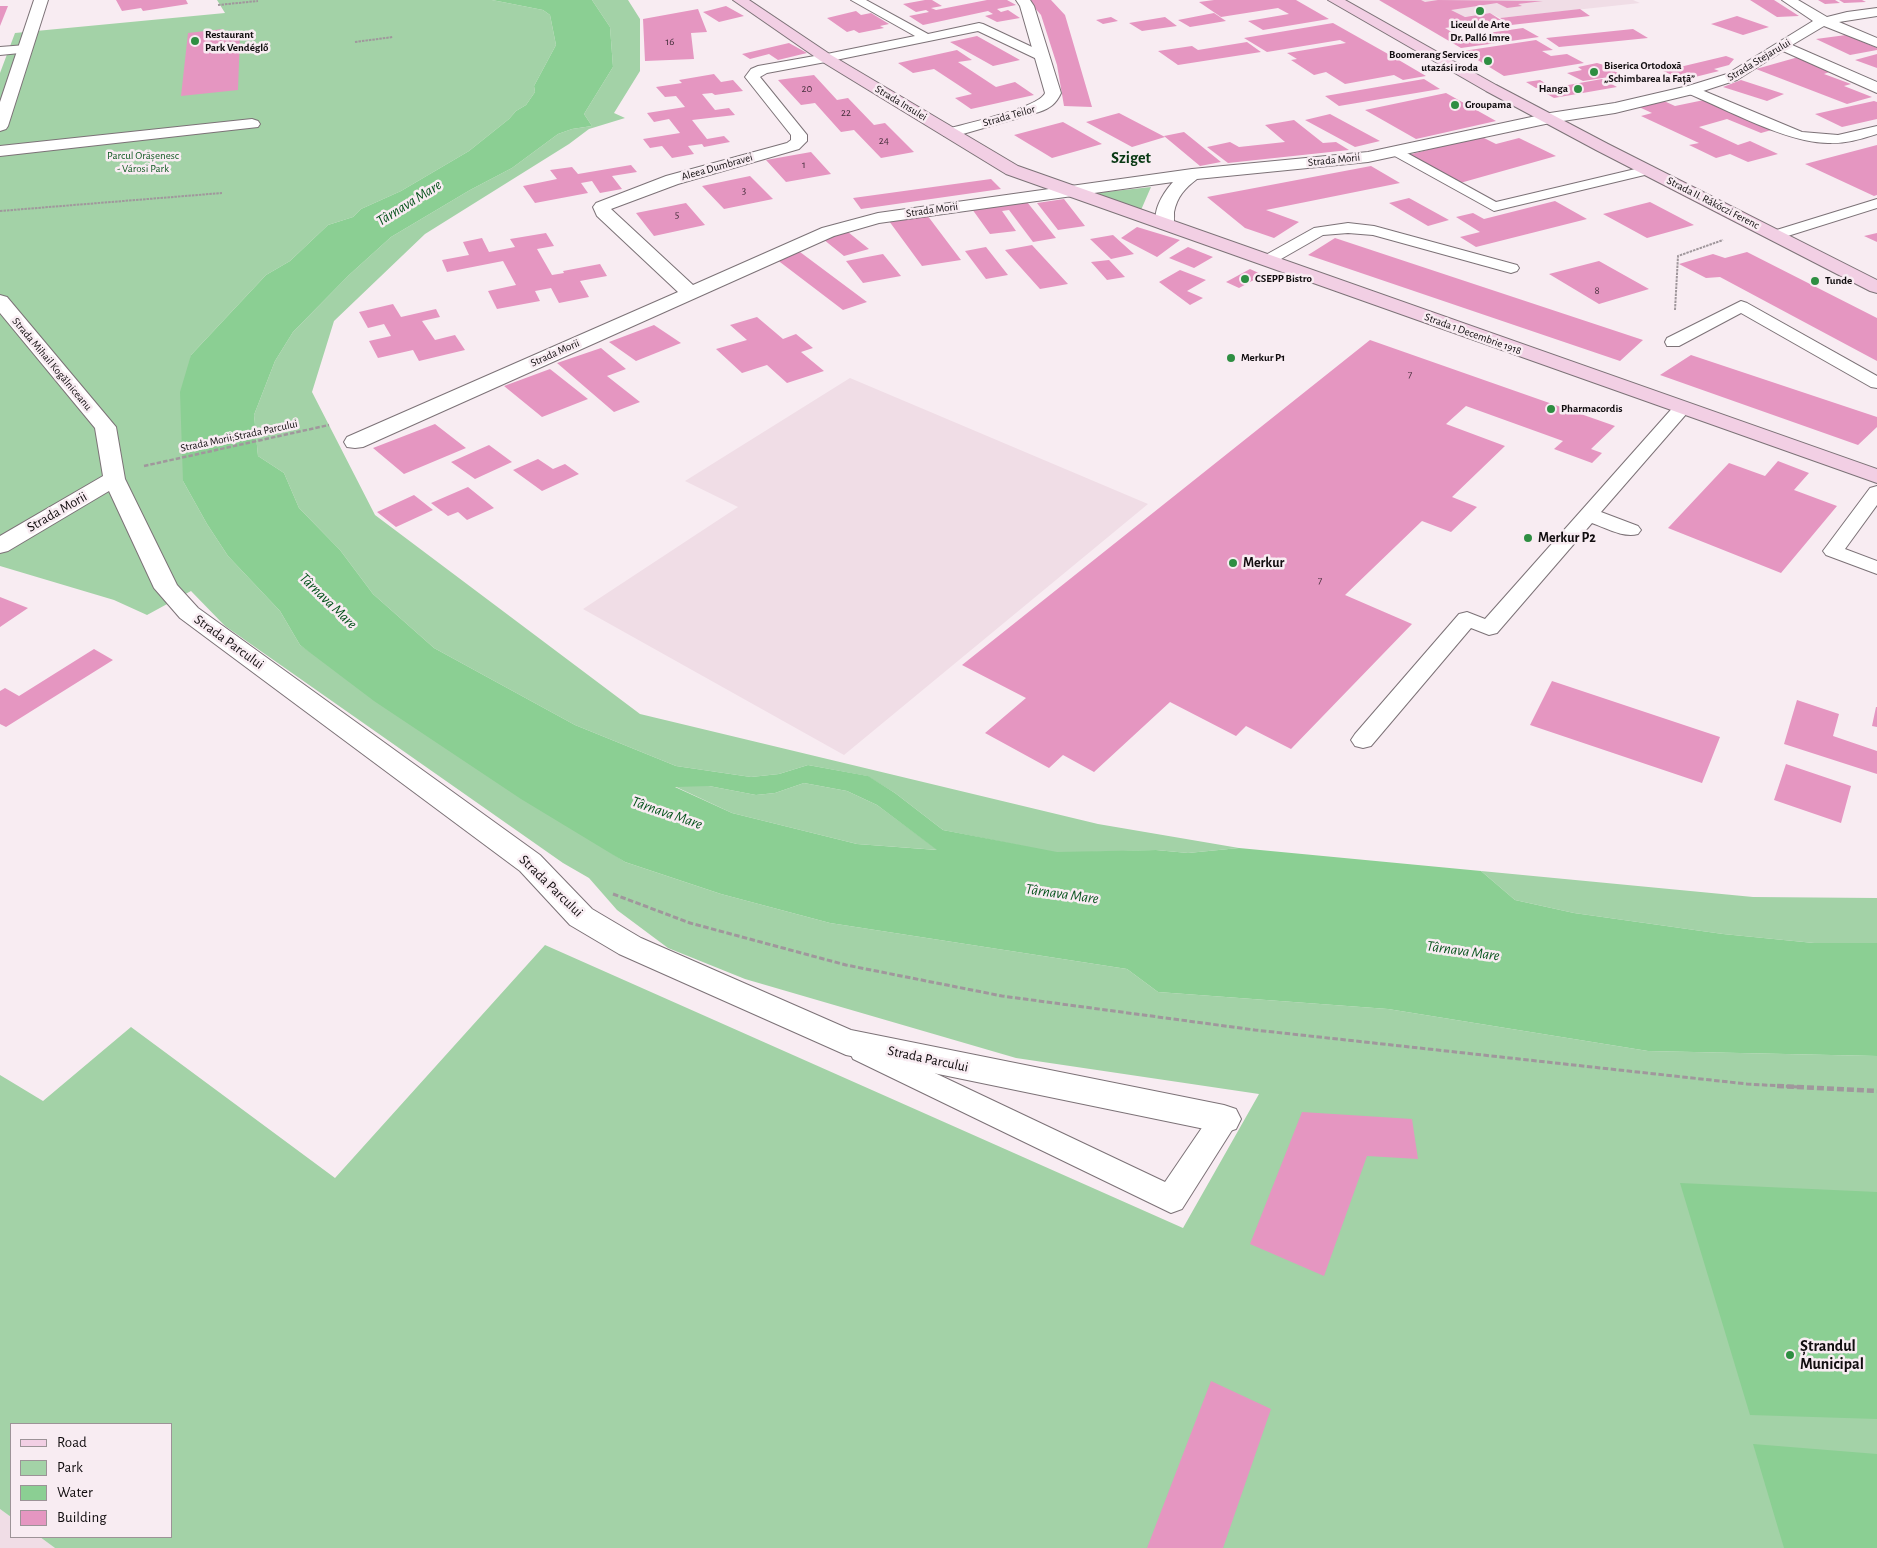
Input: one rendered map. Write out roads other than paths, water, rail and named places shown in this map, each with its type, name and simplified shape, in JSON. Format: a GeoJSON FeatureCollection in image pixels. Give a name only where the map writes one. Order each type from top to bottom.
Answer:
{"type":"FeatureCollection","features":[{"type":"Feature","properties":{"kind":"main road","name":"Strada Insulei"},"geometry":{"type":"LineString","coordinates":[[740,0],[826,58],[1012,170],[1070,192]]}},
{"type":"Feature","properties":{"kind":"main road","name":"Strada II. Rákóczi Ferenc"},"geometry":{"type":"LineString","coordinates":[[1335,0],[1648,170],[1877,287]]}},
{"type":"Feature","properties":{"kind":"main road","name":"Strada 1 Decembrie 1918"},"geometry":{"type":"LineString","coordinates":[[1070,192],[1268,260],[1877,476]]}},
{"type":"Feature","properties":{"kind":"street"},"geometry":{"type":"LineString","coordinates":[[2,117],[41,0]]}},
{"type":"Feature","properties":{"kind":"street","name":"Strada Teilor"},"geometry":{"type":"LineString","coordinates":[[950,133],[1046,104],[1051,99],[1053,93],[1043,57],[1027,6],[1023,0]]}},
{"type":"Feature","properties":{"kind":"street"},"geometry":{"type":"LineString","coordinates":[[1789,0],[1823,21],[1877,43]]}},
{"type":"Feature","properties":{"kind":"street","name":"Strada Stejarului"},"geometry":{"type":"LineString","coordinates":[[1550,118],[1616,108],[1692,90],[1732,78],[1823,21],[1877,12]]}},
{"type":"Feature","properties":{"kind":"street"},"geometry":{"type":"LineString","coordinates":[[1783,46],[1877,88]]}},
{"type":"Feature","properties":{"kind":"street","name":"Aleea Dumbravei"},"geometry":{"type":"LineString","coordinates":[[690,293],[603,212],[602,207],[672,180],[793,146],[799,141],[799,134],[752,77],[756,72],[826,58]]}},
{"type":"Feature","properties":{"kind":"street","name":"Strada Morii"},"geometry":{"type":"LineString","coordinates":[[355,442],[828,232],[851,224],[878,218],[1192,174],[1368,156],[1550,118]]}},
{"type":"Feature","properties":{"kind":"street"},"geometry":{"type":"LineString","coordinates":[[0,151],[252,124]]}},
{"type":"Feature","properties":{"kind":"street"},"geometry":{"type":"LineString","coordinates":[[1165,224],[1164,214],[1172,192],[1192,174]]}},
{"type":"Feature","properties":{"kind":"street","name":"Strada Mihail Kogălniceanu"},"geometry":{"type":"LineString","coordinates":[[0,301],[105,427]]}},
{"type":"Feature","properties":{"kind":"street","name":"Strada Parcului"},"geometry":{"type":"LineString","coordinates":[[105,427],[114,479],[166,588],[189,613],[530,863],[581,917],[630,946],[846,1042],[1224,1119]]}},
{"type":"Feature","properties":{"kind":"street","name":"Strada Morii"},"geometry":{"type":"LineString","coordinates":[[0,546],[114,479]]}},
{"type":"Feature","properties":{"kind":"lane"},"geometry":{"type":"LineString","coordinates":[[857,0],[925,37]]}},
{"type":"Feature","properties":{"kind":"lane"},"geometry":{"type":"LineString","coordinates":[[826,58],[979,27],[1043,57]]}},
{"type":"Feature","properties":{"kind":"lane"},"geometry":{"type":"LineString","coordinates":[[0,51],[26,49]]}},
{"type":"Feature","properties":{"kind":"lane"},"geometry":{"type":"LineString","coordinates":[[1692,90],[1798,135],[1814,139],[1839,140],[1877,130]]}},
{"type":"Feature","properties":{"kind":"lane"},"geometry":{"type":"LineString","coordinates":[[1396,151],[1494,207],[1648,170]]}},
{"type":"Feature","properties":{"kind":"lane"},"geometry":{"type":"LineString","coordinates":[[1768,231],[1877,203]]}},
{"type":"Feature","properties":{"kind":"lane"},"geometry":{"type":"LineString","coordinates":[[1268,260],[1319,231],[1348,228],[1374,231],[1512,268]]}},
{"type":"Feature","properties":{"kind":"lane"},"geometry":{"type":"LineString","coordinates":[[1673,342],[1741,306],[1877,383]]}},
{"type":"Feature","properties":{"kind":"lane"},"geometry":{"type":"LineString","coordinates":[[1363,740],[1468,619],[1489,628],[1587,514],[1682,408]]}},
{"type":"Feature","properties":{"kind":"lane"},"geometry":{"type":"LineString","coordinates":[[1877,492],[1833,551],[1877,568]]}},
{"type":"Feature","properties":{"kind":"lane"},"geometry":{"type":"LineString","coordinates":[[1587,514],[1631,530]]}},
{"type":"Feature","properties":{"kind":"lane"},"geometry":{"type":"LineString","coordinates":[[846,1042],[1171,1199],[1224,1119]]}},
{"type":"Feature","properties":{"kind":"water","name":"Târnava Mare"},"geometry":{"type":"Polygon","coordinates":[[[492,0],[592,0],[610,27],[613,67],[584,114],[592,126],[572,129],[558,134],[512,168],[470,190],[391,237],[349,275],[293,332],[275,361],[254,415],[258,456],[284,473],[299,508],[340,550],[373,594],[434,648],[575,725],[676,766],[751,777],[779,774],[808,765],[868,776],[895,793],[943,830],[1057,852],[1156,850],[1188,853],[1239,848],[1481,871],[1515,900],[1574,913],[1723,934],[1814,943],[1877,943],[1877,1056],[1648,1051],[1388,1009],[1158,992],[1127,969],[830,923],[721,894],[625,862],[521,799],[374,701],[300,645],[280,611],[228,556],[207,524],[183,481],[180,392],[191,355],[266,275],[290,261],[328,225],[353,217],[361,209],[401,191],[469,151],[509,119],[516,111],[526,105],[535,92],[534,86],[556,45],[550,15],[543,10],[492,0]],[[804,783],[775,793],[756,795],[709,786],[675,787],[732,813],[857,844],[937,850],[877,805],[847,791],[804,783]]]}},
{"type":"Feature","properties":{"kind":"water"},"geometry":{"type":"Polygon","coordinates":[[[1680,1183],[1877,1192],[1877,1419],[1750,1415],[1680,1183]]]}},
{"type":"Feature","properties":{"kind":"water"},"geometry":{"type":"Polygon","coordinates":[[[1753,1444],[1877,1454],[1877,1548],[1784,1548],[1753,1444]]]}},
{"type":"Feature","properties":{"kind":"place","name":"Liceul de Arte Dr. Palló Imre"},"geometry":{"type":"Point","coordinates":[1480,11]}},
{"type":"Feature","properties":{"kind":"place","name":"Restaurant Park Vendéglő"},"geometry":{"type":"Point","coordinates":[195,41]}},
{"type":"Feature","properties":{"kind":"place","name":"Boomerang Services utazási iroda"},"geometry":{"type":"Point","coordinates":[1488,61]}},
{"type":"Feature","properties":{"kind":"place","name":"Biserica Ortodoxă „Schimbarea la Față”"},"geometry":{"type":"Point","coordinates":[1594,72]}},
{"type":"Feature","properties":{"kind":"place","name":"Hanga"},"geometry":{"type":"Point","coordinates":[1578,89]}},
{"type":"Feature","properties":{"kind":"place","name":"Groupama"},"geometry":{"type":"Point","coordinates":[1455,105]}},
{"type":"Feature","properties":{"kind":"place","name":"CSEPP Bistro"},"geometry":{"type":"Point","coordinates":[1245,279]}},
{"type":"Feature","properties":{"kind":"place","name":"Tunde"},"geometry":{"type":"Point","coordinates":[1815,281]}},
{"type":"Feature","properties":{"kind":"place","name":"Merkur P1"},"geometry":{"type":"Point","coordinates":[1231,358]}},
{"type":"Feature","properties":{"kind":"place","name":"Pharmacordis"},"geometry":{"type":"Point","coordinates":[1551,409]}},
{"type":"Feature","properties":{"kind":"place","name":"Merkur P2"},"geometry":{"type":"Point","coordinates":[1528,538]}},
{"type":"Feature","properties":{"kind":"place","name":"Merkur"},"geometry":{"type":"Point","coordinates":[1233,563]}},
{"type":"Feature","properties":{"kind":"place","name":"Ștrandul Municipal"},"geometry":{"type":"Point","coordinates":[1790,1355]}},
{"type":"Feature","properties":{"kind":"district","name":"Sziget"},"geometry":{"type":"Point","coordinates":[1131,158]}},
{"type":"Feature","properties":{"kind":"park label","name":"Parcul Orășenesc - Városi Park"},"geometry":{"type":"Point","coordinates":[143,162]}}]}
